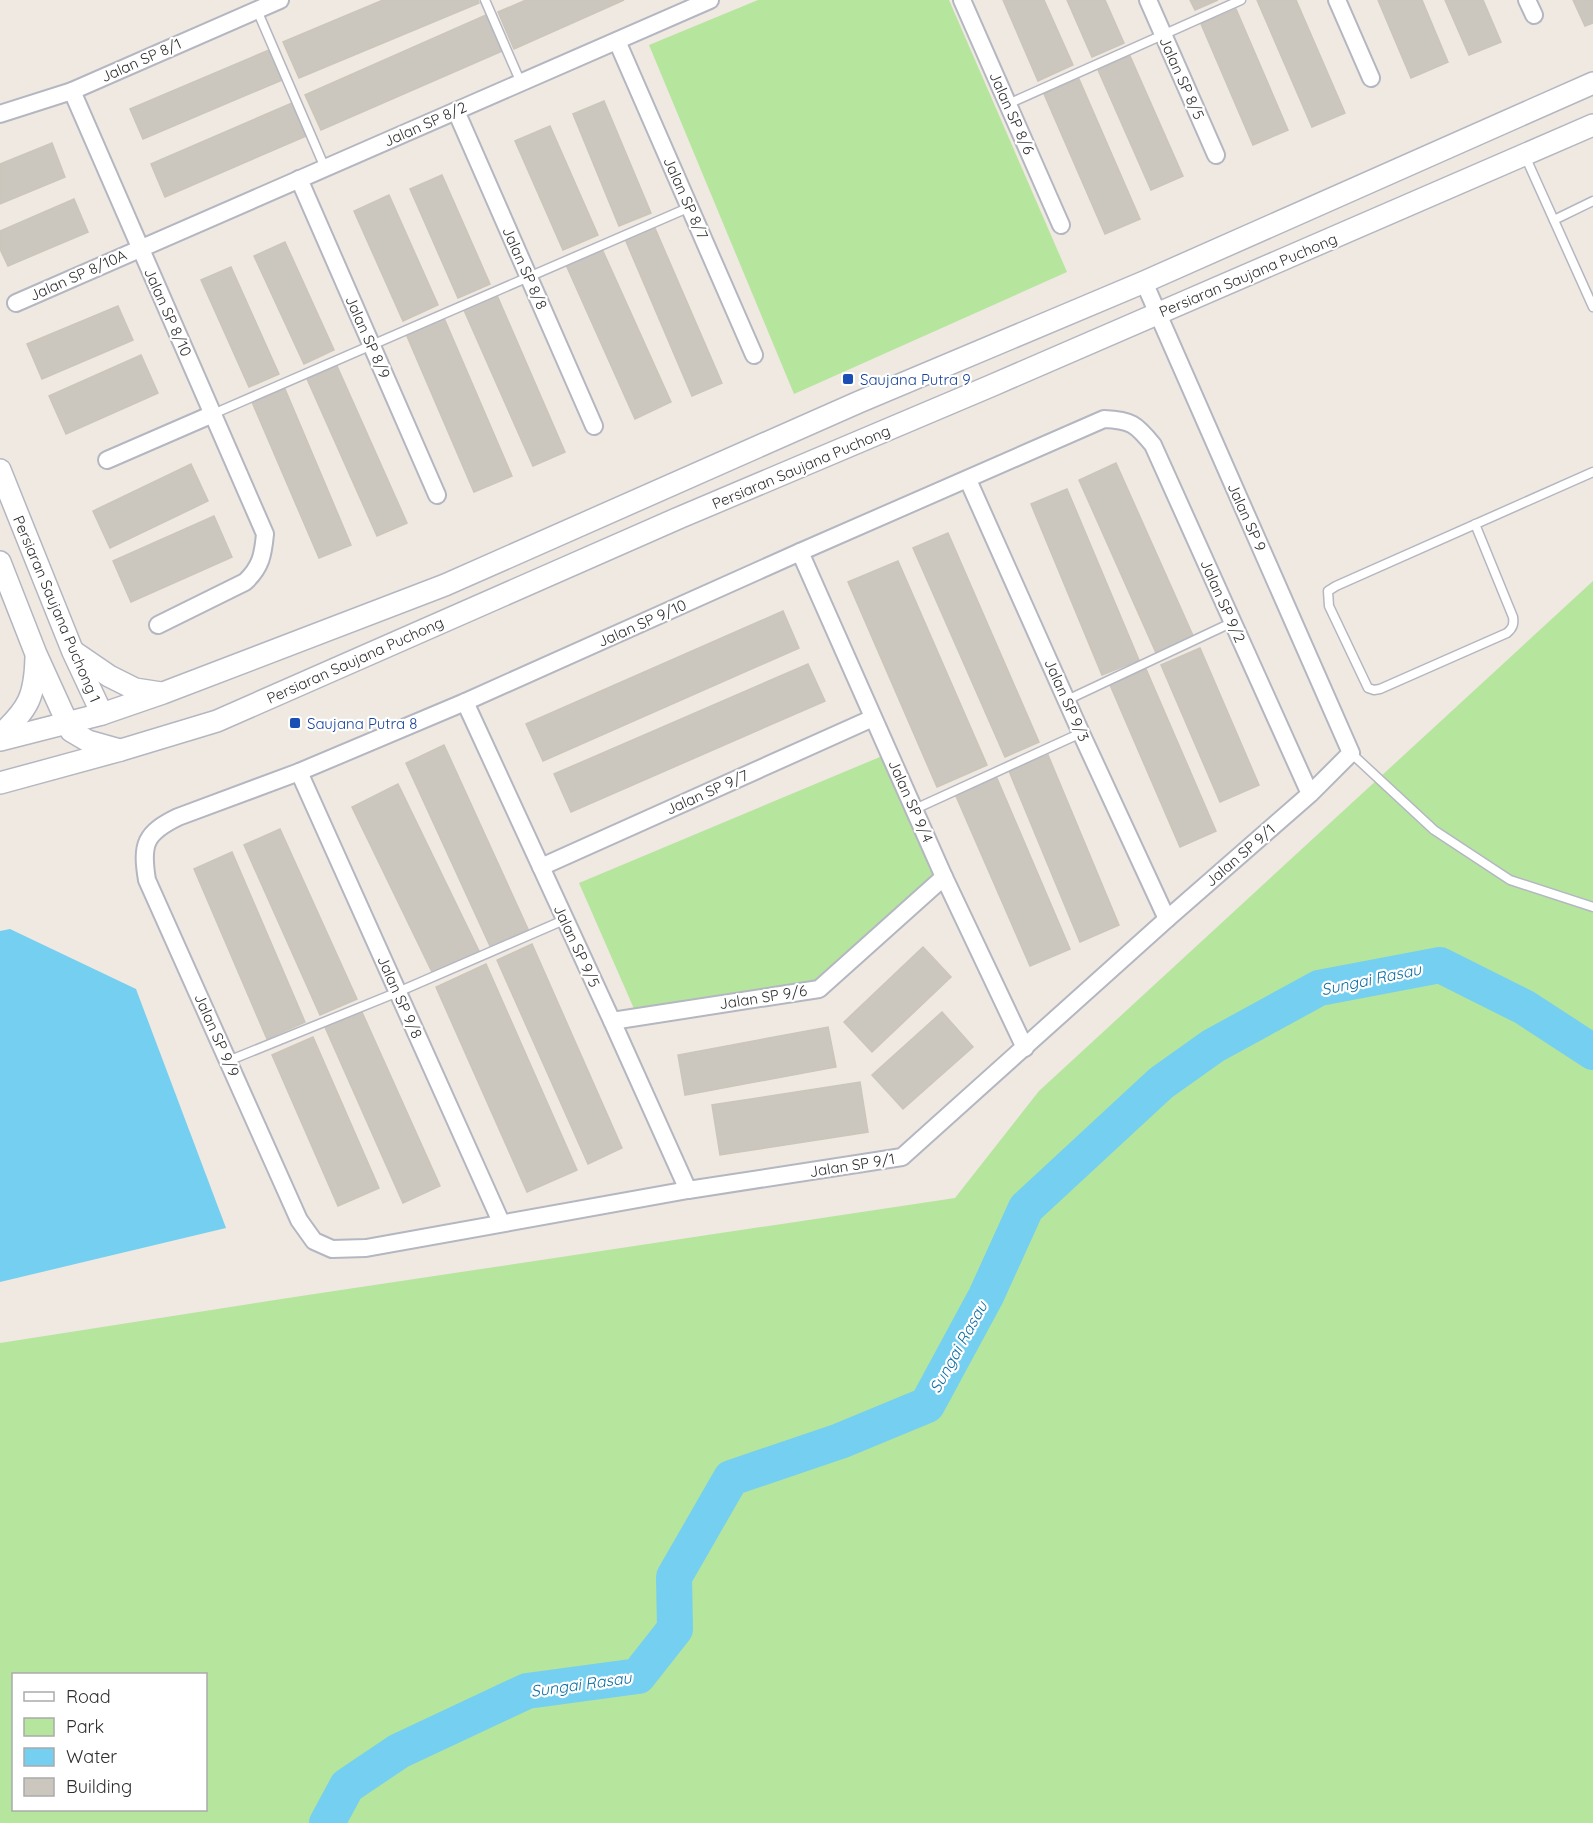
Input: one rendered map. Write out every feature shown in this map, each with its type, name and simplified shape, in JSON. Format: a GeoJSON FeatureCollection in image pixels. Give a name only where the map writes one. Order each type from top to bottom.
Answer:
{"type":"FeatureCollection","features":[{"type":"Feature","properties":{"kind":"street","name":"Jalan SP 8/1"},"geometry":{"type":"LineString","coordinates":[[0,114],[72,91],[280,0]]}},
{"type":"Feature","properties":{"kind":"street","name":"Jalan SP 8/2"},"geometry":{"type":"LineString","coordinates":[[140,248],[711,0]]}},
{"type":"Feature","properties":{"kind":"street","name":"Jalan SP 8/6"},"geometry":{"type":"LineString","coordinates":[[962,0],[1061,225]]}},
{"type":"Feature","properties":{"kind":"street","name":"Jalan SP 8/5"},"geometry":{"type":"LineString","coordinates":[[1148,0],[1216,155]]}},
{"type":"Feature","properties":{"kind":"street"},"geometry":{"type":"LineString","coordinates":[[1337,0],[1371,78]]}},
{"type":"Feature","properties":{"kind":"street","name":"Jalan SP 8/7"},"geometry":{"type":"LineString","coordinates":[[617,41],[754,355]]}},
{"type":"Feature","properties":{"kind":"street"},"geometry":{"type":"LineString","coordinates":[[0,740],[102,714],[445,585],[859,402],[1144,282],[1593,83]]}},
{"type":"Feature","properties":{"kind":"street","name":"Jalan SP 8/10"},"geometry":{"type":"LineString","coordinates":[[72,91],[265,534],[263,555],[255,573],[245,582],[158,625]]}},
{"type":"Feature","properties":{"kind":"street","name":"Jalan SP 8/8"},"geometry":{"type":"LineString","coordinates":[[456,111],[594,426]]}},
{"type":"Feature","properties":{"kind":"street","name":"Persiaran Saujana Puchong"},"geometry":{"type":"LineString","coordinates":[[0,783],[217,721],[670,522],[1157,315],[1593,125]]}},
{"type":"Feature","properties":{"kind":"street","name":"Jalan SP 8/9"},"geometry":{"type":"LineString","coordinates":[[299,179],[437,495]]}},
{"type":"Feature","properties":{"kind":"street","name":"Jalan SP 8/10A"},"geometry":{"type":"LineString","coordinates":[[16,303],[140,248]]}},
{"type":"Feature","properties":{"kind":"street","name":"Jalan SP 9"},"geometry":{"type":"LineString","coordinates":[[1144,282],[1351,753]]}},
{"type":"Feature","properties":{"kind":"street"},"geometry":{"type":"LineString","coordinates":[[107,460],[213,414]]}},
{"type":"Feature","properties":{"kind":"street","name":"Jalan SP 9/10"},"geometry":{"type":"LineString","coordinates":[[159,826],[299,772],[465,702],[1086,426],[1104,419],[1124,420]]}},
{"type":"Feature","properties":{"kind":"street","name":"Jalan SP 9/2"},"geometry":{"type":"LineString","coordinates":[[1124,420],[1140,429],[1153,445],[1310,794]]}},
{"type":"Feature","properties":{"kind":"street","name":"Persiaran Saujana Puchong 1"},"geometry":{"type":"LineString","coordinates":[[0,470],[73,652],[102,714]]}},
{"type":"Feature","properties":{"kind":"street","name":"Jalan SP 9/3"},"geometry":{"type":"LineString","coordinates":[[968,480],[1167,919]]}},
{"type":"Feature","properties":{"kind":"street","name":"Jalan SP 9/4"},"geometry":{"type":"LineString","coordinates":[[800,552],[944,877],[1025,1048]]}},
{"type":"Feature","properties":{"kind":"street"},"geometry":{"type":"LineString","coordinates":[[0,562],[36,654],[71,731],[88,741],[121,750]]}},
{"type":"Feature","properties":{"kind":"street"},"geometry":{"type":"LineString","coordinates":[[73,652],[109,676],[135,689],[162,693]]}},
{"type":"Feature","properties":{"kind":"street"},"geometry":{"type":"LineString","coordinates":[[0,735],[19,718],[35,685],[36,654]]}},
{"type":"Feature","properties":{"kind":"street","name":"Jalan SP 9/5"},"geometry":{"type":"LineString","coordinates":[[465,702],[688,1190]]}},
{"type":"Feature","properties":{"kind":"street"},"geometry":{"type":"LineString","coordinates":[[48,771],[68,759],[88,741],[98,728],[102,714]]}},
{"type":"Feature","properties":{"kind":"street","name":"Jalan SP 9/7"},"geometry":{"type":"LineString","coordinates":[[541,867],[873,718]]}},
{"type":"Feature","properties":{"kind":"street","name":"Jalan SP 9/1"},"geometry":{"type":"LineString","coordinates":[[314,1240],[333,1249],[366,1248],[688,1190],[902,1157],[1310,794],[1351,753]]}},
{"type":"Feature","properties":{"kind":"street","name":"Jalan SP 9/8"},"geometry":{"type":"LineString","coordinates":[[299,772],[501,1222]]}},
{"type":"Feature","properties":{"kind":"street","name":"Jalan SP 9/9"},"geometry":{"type":"LineString","coordinates":[[159,826],[147,842],[144,861],[147,880],[299,1220],[314,1240]]}},
{"type":"Feature","properties":{"kind":"street","name":"Jalan SP 9/6"},"geometry":{"type":"LineString","coordinates":[[612,1021],[819,988],[944,877]]}},
{"type":"Feature","properties":{"kind":"lane"},"geometry":{"type":"LineString","coordinates":[[485,0],[521,83]]}},
{"type":"Feature","properties":{"kind":"lane"},"geometry":{"type":"LineString","coordinates":[[1008,104],[1241,0]]}},
{"type":"Feature","properties":{"kind":"lane"},"geometry":{"type":"LineString","coordinates":[[256,10],[325,168]]}},
{"type":"Feature","properties":{"kind":"lane"},"geometry":{"type":"LineString","coordinates":[[1524,155],[1593,307]]}},
{"type":"Feature","properties":{"kind":"lane"},"geometry":{"type":"LineString","coordinates":[[1554,220],[1593,201]]}},
{"type":"Feature","properties":{"kind":"lane"},"geometry":{"type":"LineString","coordinates":[[213,414],[690,207]]}},
{"type":"Feature","properties":{"kind":"lane"},"geometry":{"type":"LineString","coordinates":[[1475,524],[1513,617],[1512,629],[1380,689],[1368,688],[1329,606],[1328,591],[1336,586],[1475,524],[1593,472]]}},
{"type":"Feature","properties":{"kind":"lane"},"geometry":{"type":"LineString","coordinates":[[1067,699],[1233,622]]}},
{"type":"Feature","properties":{"kind":"lane"},"geometry":{"type":"LineString","coordinates":[[915,809],[1081,732]]}},
{"type":"Feature","properties":{"kind":"lane"},"geometry":{"type":"LineString","coordinates":[[1351,753],[1434,830],[1510,880],[1593,907]]}},
{"type":"Feature","properties":{"kind":"lane"},"geometry":{"type":"LineString","coordinates":[[228,1061],[398,993],[564,920]]}},
{"type":"Feature","properties":{"kind":"green space"},"geometry":{"type":"Polygon","coordinates":[[[758,0],[949,0],[1067,272],[794,394],[649,45],[758,0]]]}},
{"type":"Feature","properties":{"kind":"green space"},"geometry":{"type":"Polygon","coordinates":[[[1593,581],[1593,1823],[0,1823],[0,1343],[955,1198],[1039,1091],[1593,581]]]}},
{"type":"Feature","properties":{"kind":"green space"},"geometry":{"type":"Polygon","coordinates":[[[887,754],[939,875],[823,979],[635,1011],[579,883],[887,754]]]}},
{"type":"Feature","properties":{"kind":"water"},"geometry":{"type":"Polygon","coordinates":[[[10,929],[136,989],[226,1228],[0,1282],[0,931],[10,929]]]}},
{"type":"Feature","properties":{"kind":"building"},"geometry":{"type":"Polygon","coordinates":[[[383,0],[478,0],[479,3],[299,78],[283,42],[383,0]]]}},
{"type":"Feature","properties":{"kind":"building"},"geometry":{"type":"Polygon","coordinates":[[[526,0],[624,0],[514,49],[498,12],[526,0]]]}},
{"type":"Feature","properties":{"kind":"building"},"geometry":{"type":"Polygon","coordinates":[[[1003,0],[1044,0],[1073,65],[1038,81],[1003,0]]]}},
{"type":"Feature","properties":{"kind":"building"},"geometry":{"type":"Polygon","coordinates":[[[1067,0],[1105,0],[1124,43],[1092,57],[1067,0]]]}},
{"type":"Feature","properties":{"kind":"building"},"geometry":{"type":"Polygon","coordinates":[[[1190,0],[1218,0],[1195,10],[1190,0]]]}},
{"type":"Feature","properties":{"kind":"building"},"geometry":{"type":"Polygon","coordinates":[[[1257,0],[1296,0],[1345,113],[1312,127],[1257,0]]]}},
{"type":"Feature","properties":{"kind":"building"},"geometry":{"type":"Polygon","coordinates":[[[1378,0],[1422,0],[1448,62],[1411,78],[1378,0]]]}},
{"type":"Feature","properties":{"kind":"building"},"geometry":{"type":"Polygon","coordinates":[[[1445,0],[1483,0],[1501,42],[1469,55],[1445,0]]]}},
{"type":"Feature","properties":{"kind":"building"},"geometry":{"type":"Polygon","coordinates":[[[1573,0],[1593,0],[1593,23],[1585,26],[1573,0]]]}},
{"type":"Feature","properties":{"kind":"building"},"geometry":{"type":"Polygon","coordinates":[[[1236,9],[1288,130],[1253,145],[1201,24],[1236,9]]]}},
{"type":"Feature","properties":{"kind":"building"},"geometry":{"type":"Polygon","coordinates":[[[486,15],[502,51],[321,130],[305,95],[486,15]]]}},
{"type":"Feature","properties":{"kind":"building"},"geometry":{"type":"Polygon","coordinates":[[[269,50],[282,80],[143,139],[130,109],[269,50]]]}},
{"type":"Feature","properties":{"kind":"building"},"geometry":{"type":"Polygon","coordinates":[[[1130,56],[1183,176],[1151,190],[1098,70],[1130,56]]]}},
{"type":"Feature","properties":{"kind":"building"},"geometry":{"type":"Polygon","coordinates":[[[1079,79],[1140,219],[1105,234],[1044,94],[1079,79]]]}},
{"type":"Feature","properties":{"kind":"building"},"geometry":{"type":"Polygon","coordinates":[[[604,101],[651,213],[619,226],[573,114],[604,101]]]}},
{"type":"Feature","properties":{"kind":"building"},"geometry":{"type":"Polygon","coordinates":[[[292,103],[306,136],[165,197],[151,164],[292,103]]]}},
{"type":"Feature","properties":{"kind":"building"},"geometry":{"type":"Polygon","coordinates":[[[550,126],[598,235],[563,250],[515,141],[550,126]]]}},
{"type":"Feature","properties":{"kind":"building"},"geometry":{"type":"Polygon","coordinates":[[[52,143],[65,177],[0,204],[0,164],[52,143]]]}},
{"type":"Feature","properties":{"kind":"building"},"geometry":{"type":"Polygon","coordinates":[[[442,175],[490,284],[458,298],[410,189],[442,175]]]}},
{"type":"Feature","properties":{"kind":"building"},"geometry":{"type":"Polygon","coordinates":[[[389,195],[438,305],[403,321],[354,211],[389,195]]]}},
{"type":"Feature","properties":{"kind":"building"},"geometry":{"type":"Polygon","coordinates":[[[74,199],[88,232],[8,266],[0,249],[0,231],[74,199]]]}},
{"type":"Feature","properties":{"kind":"building"},"geometry":{"type":"Polygon","coordinates":[[[654,226],[722,383],[692,396],[625,239],[654,226]]]}},
{"type":"Feature","properties":{"kind":"building"},"geometry":{"type":"Polygon","coordinates":[[[285,242],[334,350],[304,364],[254,256],[285,242]]]}},
{"type":"Feature","properties":{"kind":"building"},"geometry":{"type":"Polygon","coordinates":[[[602,249],[671,402],[635,419],[566,265],[602,249]]]}},
{"type":"Feature","properties":{"kind":"building"},"geometry":{"type":"Polygon","coordinates":[[[231,267],[279,374],[249,387],[201,280],[231,267]]]}},
{"type":"Feature","properties":{"kind":"building"},"geometry":{"type":"Polygon","coordinates":[[[496,293],[565,452],[533,466],[463,308],[496,293]]]}},
{"type":"Feature","properties":{"kind":"building"},"geometry":{"type":"Polygon","coordinates":[[[118,306],[133,340],[42,379],[27,344],[118,306]]]}},
{"type":"Feature","properties":{"kind":"building"},"geometry":{"type":"Polygon","coordinates":[[[444,318],[512,476],[474,492],[406,334],[444,318]]]}},
{"type":"Feature","properties":{"kind":"building"},"geometry":{"type":"Polygon","coordinates":[[[141,355],[158,393],[66,434],[49,396],[141,355]]]}},
{"type":"Feature","properties":{"kind":"building"},"geometry":{"type":"Polygon","coordinates":[[[337,366],[407,523],[377,536],[307,379],[337,366]]]}},
{"type":"Feature","properties":{"kind":"building"},"geometry":{"type":"Polygon","coordinates":[[[285,389],[351,545],[319,558],[252,402],[285,389]]]}},
{"type":"Feature","properties":{"kind":"building"},"geometry":{"type":"Polygon","coordinates":[[[1116,463],[1194,638],[1157,655],[1079,480],[1116,463]]]}},
{"type":"Feature","properties":{"kind":"building"},"geometry":{"type":"Polygon","coordinates":[[[191,464],[208,501],[110,548],[93,511],[191,464]]]}},
{"type":"Feature","properties":{"kind":"building"},"geometry":{"type":"Polygon","coordinates":[[[1067,489],[1139,660],[1102,675],[1031,504],[1067,489]]]}},
{"type":"Feature","properties":{"kind":"building"},"geometry":{"type":"Polygon","coordinates":[[[214,516],[232,557],[131,602],[113,561],[214,516]]]}},
{"type":"Feature","properties":{"kind":"building"},"geometry":{"type":"Polygon","coordinates":[[[948,533],[1039,742],[1005,757],[913,548],[948,533]]]}},
{"type":"Feature","properties":{"kind":"building"},"geometry":{"type":"Polygon","coordinates":[[[898,561],[987,765],[937,787],[848,582],[898,561]]]}},
{"type":"Feature","properties":{"kind":"building"},"geometry":{"type":"Polygon","coordinates":[[[783,611],[799,648],[543,761],[526,724],[783,611]]]}},
{"type":"Feature","properties":{"kind":"building"},"geometry":{"type":"Polygon","coordinates":[[[1200,648],[1259,785],[1220,802],[1161,665],[1200,648]]]}},
{"type":"Feature","properties":{"kind":"building"},"geometry":{"type":"Polygon","coordinates":[[[808,664],[825,701],[571,812],[554,774],[808,664]]]}},
{"type":"Feature","properties":{"kind":"building"},"geometry":{"type":"Polygon","coordinates":[[[1146,669],[1216,831],[1180,847],[1110,685],[1146,669]]]}},
{"type":"Feature","properties":{"kind":"building"},"geometry":{"type":"Polygon","coordinates":[[[444,745],[528,929],[490,946],[406,763],[444,745]]]}},
{"type":"Feature","properties":{"kind":"building"},"geometry":{"type":"Polygon","coordinates":[[[1048,755],[1119,925],[1080,942],[1009,771],[1048,755]]]}},
{"type":"Feature","properties":{"kind":"building"},"geometry":{"type":"Polygon","coordinates":[[[996,776],[1070,949],[1030,966],[955,794],[996,776]]]}},
{"type":"Feature","properties":{"kind":"building"},"geometry":{"type":"Polygon","coordinates":[[[398,784],[479,951],[433,974],[352,807],[398,784]]]}},
{"type":"Feature","properties":{"kind":"building"},"geometry":{"type":"Polygon","coordinates":[[[280,829],[357,999],[320,1015],[244,845],[280,829]]]}},
{"type":"Feature","properties":{"kind":"building"},"geometry":{"type":"Polygon","coordinates":[[[232,852],[305,1022],[267,1039],[194,869],[232,852]]]}},
{"type":"Feature","properties":{"kind":"building"},"geometry":{"type":"Polygon","coordinates":[[[532,944],[622,1148],[588,1164],[497,960],[532,944]]]}},
{"type":"Feature","properties":{"kind":"building"},"geometry":{"type":"Polygon","coordinates":[[[923,947],[951,977],[872,1052],[844,1022],[923,947]]]}},
{"type":"Feature","properties":{"kind":"building"},"geometry":{"type":"Polygon","coordinates":[[[486,964],[577,1170],[527,1192],[436,987],[486,964]]]}},
{"type":"Feature","properties":{"kind":"building"},"geometry":{"type":"Polygon","coordinates":[[[361,1010],[440,1186],[403,1203],[325,1027],[361,1010]]]}},
{"type":"Feature","properties":{"kind":"building"},"geometry":{"type":"Polygon","coordinates":[[[942,1012],[973,1047],[903,1109],[872,1075],[942,1012]]]}},
{"type":"Feature","properties":{"kind":"building"},"geometry":{"type":"Polygon","coordinates":[[[828,1027],[836,1067],[685,1095],[678,1055],[828,1027]]]}},
{"type":"Feature","properties":{"kind":"building"},"geometry":{"type":"Polygon","coordinates":[[[313,1037],[379,1188],[338,1206],[272,1055],[313,1037]]]}},
{"type":"Feature","properties":{"kind":"building"},"geometry":{"type":"Polygon","coordinates":[[[860,1082],[868,1132],[720,1155],[712,1105],[860,1082]]]}},
{"type":"Feature","properties":{"kind":"waterway","name":"Sungai Rasau"},"geometry":{"type":"LineString","coordinates":[[327,1823],[347,1786],[399,1751],[527,1691],[638,1676],[675,1629],[674,1577],[731,1478],[840,1441],[927,1405],[986,1296],[1026,1208],[1161,1083],[1213,1046],[1319,988],[1440,965],[1524,1007],[1593,1052]]}},
{"type":"Feature","properties":{"kind":"place","name":"Saujana Putra 9"},"geometry":{"type":"Point","coordinates":[848,379]}},
{"type":"Feature","properties":{"kind":"place","name":"Saujana Putra 8"},"geometry":{"type":"Point","coordinates":[295,723]}}]}
